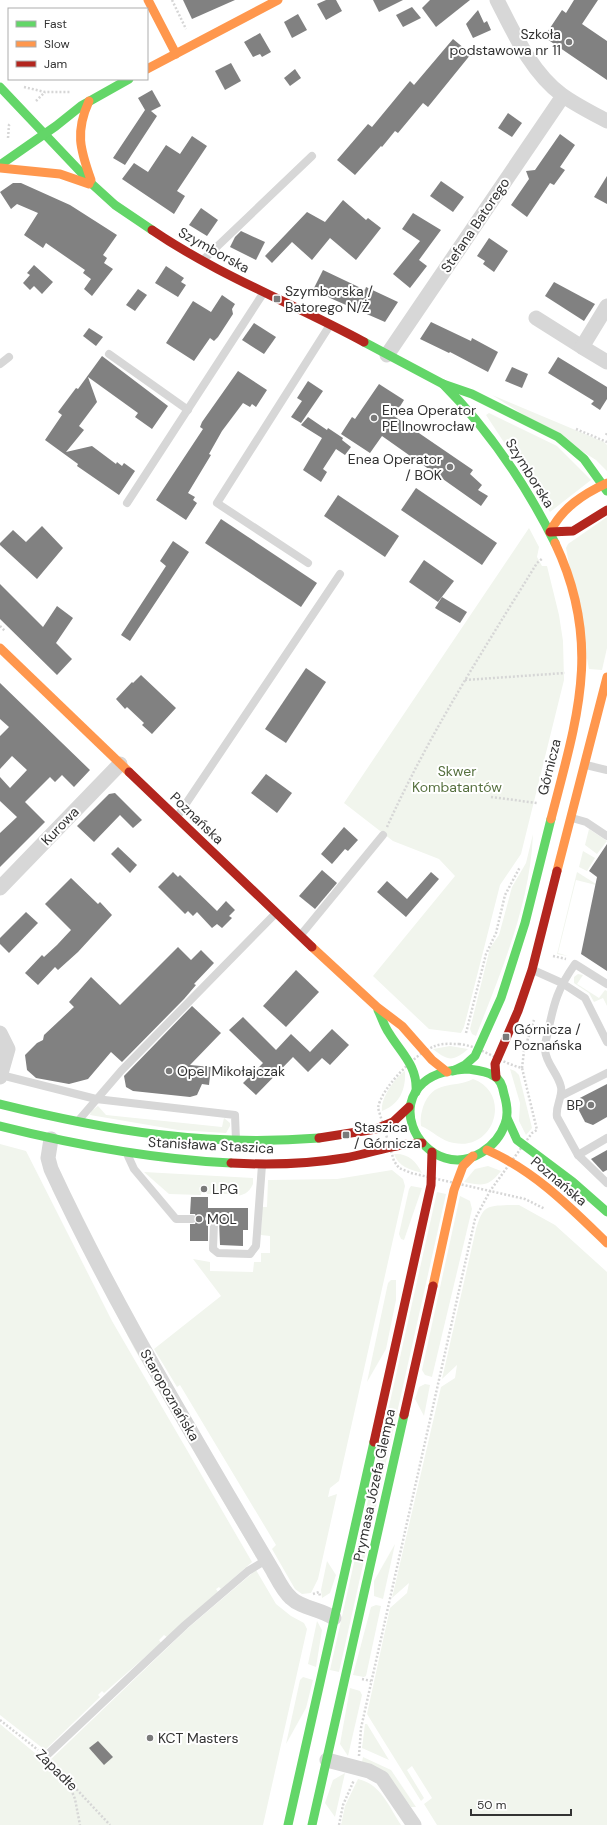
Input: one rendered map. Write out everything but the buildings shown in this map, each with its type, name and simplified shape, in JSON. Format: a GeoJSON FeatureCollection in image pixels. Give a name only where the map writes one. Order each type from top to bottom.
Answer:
{"type":"FeatureCollection","features":[{"type":"Feature","properties":{"kind":"street"},"geometry":{"type":"LineString","coordinates":[[148,0],[176,54]]}},
{"type":"Feature","properties":{"kind":"street"},"geometry":{"type":"LineString","coordinates":[[148,68],[278,0]]}},
{"type":"Feature","properties":{"kind":"street"},"geometry":{"type":"LineString","coordinates":[[497,0],[531,62],[541,75],[563,96],[607,122]]}},
{"type":"Feature","properties":{"kind":"street"},"geometry":{"type":"LineString","coordinates":[[0,167],[88,101],[127,80]]}},
{"type":"Feature","properties":{"kind":"street","name":"Szymborska"},"geometry":{"type":"LineString","coordinates":[[0,87],[93,185],[115,205],[172,244],[201,261],[331,324],[442,384],[472,394],[537,425],[558,437],[584,459],[606,486]]}},
{"type":"Feature","properties":{"kind":"street","name":"Stefana Batorego"},"geometry":{"type":"LineString","coordinates":[[388,355],[563,96]]}},
{"type":"Feature","properties":{"kind":"street"},"geometry":{"type":"LineString","coordinates":[[88,101],[80,121],[79,137],[93,185]]}},
{"type":"Feature","properties":{"kind":"street"},"geometry":{"type":"LineString","coordinates":[[0,167],[60,174],[93,185]]}},
{"type":"Feature","properties":{"kind":"street"},"geometry":{"type":"LineString","coordinates":[[582,347],[607,306]]}},
{"type":"Feature","properties":{"kind":"street"},"geometry":{"type":"LineString","coordinates":[[536,318],[607,362]]}},
{"type":"Feature","properties":{"kind":"street","name":"Szymborska"},"geometry":{"type":"LineString","coordinates":[[442,384],[492,437],[550,532]]}},
{"type":"Feature","properties":{"kind":"street"},"geometry":{"type":"LineString","coordinates":[[550,532],[560,513],[570,504],[606,486]]}},
{"type":"Feature","properties":{"kind":"street"},"geometry":{"type":"LineString","coordinates":[[550,532],[573,531],[607,510]]}},
{"type":"Feature","properties":{"kind":"street","name":"Górnicza"},"geometry":{"type":"LineString","coordinates":[[450,1071],[466,1065],[478,1050],[500,1002],[522,935],[580,694],[582,652],[576,606],[570,580],[550,532]]}},
{"type":"Feature","properties":{"kind":"street","name":"Poznańska"},"geometry":{"type":"LineString","coordinates":[[0,648],[300,937],[377,1007],[402,1026],[425,1053],[450,1071]]}},
{"type":"Feature","properties":{"kind":"street"},"geometry":{"type":"LineString","coordinates":[[496,1077],[482,1071],[468,1069],[450,1071],[434,1076],[423,1083],[416,1092],[409,1107],[409,1121],[414,1133],[432,1152],[444,1157],[458,1160],[487,1150],[497,1142],[503,1132],[507,1118],[507,1097],[496,1077],[495,1064],[518,1012],[532,970],[607,677]]}},
{"type":"Feature","properties":{"kind":"street","name":"Kurowa"},"geometry":{"type":"LineString","coordinates":[[0,888],[120,764]]}},
{"type":"Feature","properties":{"kind":"street","name":"Poznańska"},"geometry":{"type":"LineString","coordinates":[[377,1007],[389,1034],[415,1070],[418,1081],[416,1092]]}},
{"type":"Feature","properties":{"kind":"street"},"geometry":{"type":"LineString","coordinates":[[0,1033],[8,1049],[0,1076]]}},
{"type":"Feature","properties":{"kind":"street","name":"Stanisława Staszica"},"geometry":{"type":"LineString","coordinates":[[0,1104],[76,1123],[120,1131],[236,1142],[263,1142],[346,1135],[391,1123],[409,1107]]}},
{"type":"Feature","properties":{"kind":"street","name":"Poznańska"},"geometry":{"type":"LineString","coordinates":[[507,1118],[511,1130],[517,1140],[573,1182],[607,1212]]}},
{"type":"Feature","properties":{"kind":"street","name":"Stanisława Staszica"},"geometry":{"type":"LineString","coordinates":[[0,1126],[51,1139],[126,1154],[181,1160],[263,1163],[318,1161],[353,1157],[389,1146],[410,1142],[422,1143]]}},
{"type":"Feature","properties":{"kind":"street","name":"Staropoznańska"},"geometry":{"type":"LineString","coordinates":[[51,1139],[48,1158],[51,1169],[114,1295],[151,1363],[266,1560],[286,1593],[293,1601],[300,1605],[317,1609],[334,1618]]}},
{"type":"Feature","properties":{"kind":"street","name":"Poznańska"},"geometry":{"type":"LineString","coordinates":[[487,1150],[512,1161],[551,1190],[607,1243]]}},
{"type":"Feature","properties":{"kind":"street","name":"Prymasa Józefa Glempa"},"geometry":{"type":"LineString","coordinates":[[288,1825],[431,1178],[432,1152]]}},
{"type":"Feature","properties":{"kind":"street","name":"Prymasa Józefa Glempa"},"geometry":{"type":"LineString","coordinates":[[312,1825],[455,1184],[463,1166],[473,1156]]}},
{"type":"Feature","properties":{"kind":"street"},"geometry":{"type":"LineString","coordinates":[[327,1760],[358,1767],[382,1778],[414,1825]]}},
{"type":"Feature","properties":{"kind":"lane"},"geometry":{"type":"LineString","coordinates":[[201,261],[312,156]]}},
{"type":"Feature","properties":{"kind":"lane"},"geometry":{"type":"LineString","coordinates":[[127,503],[264,292]]}},
{"type":"Feature","properties":{"kind":"lane"},"geometry":{"type":"LineString","coordinates":[[308,563],[217,503],[331,324]]}},
{"type":"Feature","properties":{"kind":"lane"},"geometry":{"type":"LineString","coordinates":[[109,354],[188,410]]}},
{"type":"Feature","properties":{"kind":"lane"},"geometry":{"type":"LineString","coordinates":[[0,364],[9,356]]}},
{"type":"Feature","properties":{"kind":"lane"},"geometry":{"type":"LineString","coordinates":[[177,817],[340,574]]}},
{"type":"Feature","properties":{"kind":"lane"},"geometry":{"type":"LineString","coordinates":[[585,765],[607,770]]}},
{"type":"Feature","properties":{"kind":"lane"},"geometry":{"type":"LineString","coordinates":[[571,818],[586,822],[607,836]]}},
{"type":"Feature","properties":{"kind":"lane"},"geometry":{"type":"LineString","coordinates":[[300,937],[383,835]]}},
{"type":"Feature","properties":{"kind":"lane"},"geometry":{"type":"LineString","coordinates":[[76,1123],[96,1099],[275,913]]}},
{"type":"Feature","properties":{"kind":"lane"},"geometry":{"type":"LineString","coordinates":[[607,984],[575,964],[562,982],[554,1001],[545,1049],[548,1061],[560,1083],[561,1096],[557,1106],[557,1117],[578,1156],[607,1183]]}},
{"type":"Feature","properties":{"kind":"lane"},"geometry":{"type":"LineString","coordinates":[[532,970],[562,982],[588,1001],[607,1042]]}},
{"type":"Feature","properties":{"kind":"lane"},"geometry":{"type":"LineString","coordinates":[[561,1096],[607,1073]]}},
{"type":"Feature","properties":{"kind":"lane"},"geometry":{"type":"LineString","coordinates":[[0,1076],[96,1099],[234,1115],[236,1142]]}},
{"type":"Feature","properties":{"kind":"lane"},"geometry":{"type":"LineString","coordinates":[[578,1156],[607,1138]]}},
{"type":"Feature","properties":{"kind":"lane"},"geometry":{"type":"LineString","coordinates":[[126,1154],[134,1169],[176,1218],[192,1219]]}},
{"type":"Feature","properties":{"kind":"lane"},"geometry":{"type":"LineString","coordinates":[[210,1219],[214,1222],[213,1249],[218,1253],[250,1254],[256,1246],[263,1163]]}},
{"type":"Feature","properties":{"kind":"lane"},"geometry":{"type":"LineString","coordinates":[[46,1756],[185,1625],[248,1571],[266,1560]]}},
{"type":"Feature","properties":{"kind":"path"},"geometry":{"type":"LineString","coordinates":[[172,0],[186,29]]}},
{"type":"Feature","properties":{"kind":"path"},"geometry":{"type":"LineString","coordinates":[[22,86],[45,92]]}},
{"type":"Feature","properties":{"kind":"path"},"geometry":{"type":"LineString","coordinates":[[383,835],[410,777],[465,680],[537,563],[546,555],[548,561]]}},
{"type":"Feature","properties":{"kind":"path"},"geometry":{"type":"LineString","coordinates":[[465,680],[564,674],[568,672],[567,678]]}},
{"type":"Feature","properties":{"kind":"path"},"geometry":{"type":"LineString","coordinates":[[536,811],[540,796]]}},
{"type":"Feature","properties":{"kind":"path"},"geometry":{"type":"LineString","coordinates":[[491,797],[538,804]]}},
{"type":"Feature","properties":{"kind":"path"},"geometry":{"type":"LineString","coordinates":[[466,1036],[486,954],[496,933],[505,895],[522,863]]}},
{"type":"Feature","properties":{"kind":"path"},"geometry":{"type":"LineString","coordinates":[[464,1044],[465,1040]]}},
{"type":"Feature","properties":{"kind":"path"},"geometry":{"type":"LineString","coordinates":[[497,1059],[464,1044],[435,1046],[398,1074],[380,1101],[378,1108],[394,1161],[399,1168],[411,1173],[525,1199],[549,1211]]}},
{"type":"Feature","properties":{"kind":"path"},"geometry":{"type":"LineString","coordinates":[[339,1825],[343,1805],[358,1767],[361,1728],[472,1229],[482,1204],[490,1191],[524,1145]]}},
{"type":"Feature","properties":{"kind":"path","name":"Zapadłe"},"geometry":{"type":"LineString","coordinates":[[0,1720],[46,1756],[110,1825]]}},
{"type":"Feature","properties":{"kind":"path"},"geometry":{"type":"LineString","coordinates":[[67,1780],[75,1799],[80,1825]]}},
{"type":"Feature","properties":{"kind":"green space"},"geometry":{"type":"Polygon","coordinates":[[[492,395],[604,442],[607,445],[607,471],[596,460],[492,395]]]}},
{"type":"Feature","properties":{"kind":"green space"},"geometry":{"type":"Polygon","coordinates":[[[489,413],[557,446],[591,480],[550,512],[486,415],[489,413]]]}},
{"type":"Feature","properties":{"kind":"green space"},"geometry":{"type":"Polygon","coordinates":[[[607,517],[607,648],[602,670],[589,669],[566,548],[568,544],[607,517]]]}},
{"type":"Feature","properties":{"kind":"green space","name":"Skwer Kombatantów"},"geometry":{"type":"Polygon","coordinates":[[[529,528],[539,547],[537,557],[542,566],[547,566],[559,615],[563,641],[564,680],[521,854],[500,885],[464,1027],[461,1033],[429,1029],[373,976],[455,876],[439,859],[393,841],[344,803],[529,528]]]}},
{"type":"Feature","properties":{"kind":"green space"},"geometry":{"type":"Polygon","coordinates":[[[589,829],[607,841],[597,854],[585,845],[589,829]]]}},
{"type":"Feature","properties":{"kind":"green space"},"geometry":{"type":"Polygon","coordinates":[[[533,834],[531,860],[526,887],[513,938],[476,1036],[472,1034],[470,1029],[490,948],[499,935],[512,887],[526,863],[533,834]]]}},
{"type":"Feature","properties":{"kind":"green space"},"geometry":{"type":"Polygon","coordinates":[[[583,851],[595,858],[587,871],[579,867],[583,851]]]}},
{"type":"Feature","properties":{"kind":"green space"},"geometry":{"type":"Polygon","coordinates":[[[577,872],[607,891],[596,885],[576,880],[558,953],[568,956],[557,954],[577,872]]]}},
{"type":"Feature","properties":{"kind":"green space"},"geometry":{"type":"Polygon","coordinates":[[[578,974],[583,975],[577,984],[599,998],[605,990],[607,991],[607,1006],[603,998],[594,1002],[589,993],[574,983],[574,977],[578,974]]]}},
{"type":"Feature","properties":{"kind":"green space"},"geometry":{"type":"Polygon","coordinates":[[[450,1046],[468,1049],[454,1058],[447,1058],[433,1049],[450,1046]]]}},
{"type":"Feature","properties":{"kind":"green space"},"geometry":{"type":"Polygon","coordinates":[[[510,1069],[519,1075],[532,1128],[526,1135],[519,1121],[520,1103],[510,1069]]]}},
{"type":"Feature","properties":{"kind":"green space"},"geometry":{"type":"Polygon","coordinates":[[[405,1071],[401,1095],[393,1104],[382,1111],[383,1101],[389,1089],[397,1078],[405,1071]]]}},
{"type":"Feature","properties":{"kind":"green space"},"geometry":{"type":"Polygon","coordinates":[[[473,1079],[485,1086],[492,1096],[495,1108],[494,1119],[488,1130],[480,1138],[468,1143],[449,1142],[421,1126],[423,1107],[427,1098],[432,1092],[444,1086],[466,1082],[473,1079]]]}},
{"type":"Feature","properties":{"kind":"green space"},"geometry":{"type":"Polygon","coordinates":[[[98,1106],[106,1115],[222,1127],[224,1118],[230,1123],[230,1126],[226,1133],[178,1130],[90,1115],[91,1111],[98,1106]]]}},
{"type":"Feature","properties":{"kind":"green space"},"geometry":{"type":"Polygon","coordinates":[[[0,1144],[26,1151],[112,1321],[252,1562],[221,1589],[219,1587],[216,1589],[218,1592],[167,1637],[164,1635],[159,1640],[161,1643],[104,1693],[102,1691],[98,1695],[100,1697],[45,1750],[0,1715],[0,1144]]]}},
{"type":"Feature","properties":{"kind":"green space"},"geometry":{"type":"Polygon","coordinates":[[[394,1154],[407,1156],[414,1161],[422,1173],[402,1165],[394,1154]]]}},
{"type":"Feature","properties":{"kind":"green space"},"geometry":{"type":"Polygon","coordinates":[[[488,1166],[501,1171],[489,1183],[476,1184],[464,1182],[475,1169],[488,1166]]]}},
{"type":"Feature","properties":{"kind":"green space"},"geometry":{"type":"Polygon","coordinates":[[[392,1170],[403,1179],[405,1186],[339,1481],[330,1488],[328,1497],[337,1494],[318,1579],[311,1593],[302,1594],[295,1589],[272,1549],[276,1545],[180,1385],[177,1387],[154,1349],[221,1296],[193,1259],[210,1262],[210,1271],[253,1272],[254,1262],[261,1262],[261,1253],[270,1253],[270,1236],[261,1235],[262,1207],[267,1207],[268,1180],[337,1179],[392,1170]]]}},
{"type":"Feature","properties":{"kind":"green space"},"geometry":{"type":"Polygon","coordinates":[[[144,1172],[253,1178],[253,1184],[248,1192],[237,1196],[233,1196],[232,1194],[207,1194],[207,1186],[202,1186],[201,1195],[169,1194],[144,1172]]]}},
{"type":"Feature","properties":{"kind":"green space"},"geometry":{"type":"Polygon","coordinates":[[[411,1186],[422,1188],[404,1240],[401,1239],[399,1234],[409,1189],[411,1186]]]}},
{"type":"Feature","properties":{"kind":"green space"},"geometry":{"type":"Polygon","coordinates":[[[53,1188],[257,1556],[256,1557],[135,1350],[52,1189],[53,1188]]]}},
{"type":"Feature","properties":{"kind":"green space"},"geometry":{"type":"Polygon","coordinates":[[[437,1192],[446,1194],[339,1672],[330,1670],[437,1192]]]}},
{"type":"Feature","properties":{"kind":"green space"},"geometry":{"type":"Polygon","coordinates":[[[460,1196],[470,1201],[472,1209],[432,1377],[425,1375],[422,1370],[460,1196]]]}},
{"type":"Feature","properties":{"kind":"green space"},"geometry":{"type":"Polygon","coordinates":[[[519,1205],[555,1225],[607,1272],[607,1825],[437,1825],[424,1804],[432,1798],[412,1766],[407,1770],[424,1798],[421,1801],[367,1714],[390,1608],[407,1593],[409,1583],[392,1598],[441,1387],[455,1378],[457,1365],[442,1379],[476,1229],[483,1212],[486,1209],[495,1206],[519,1205]]]}},
{"type":"Feature","properties":{"kind":"green space"},"geometry":{"type":"Polygon","coordinates":[[[391,1280],[396,1280],[396,1300],[386,1349],[367,1382],[388,1283],[391,1280]]]}},
{"type":"Feature","properties":{"kind":"green space"},"geometry":{"type":"Polygon","coordinates":[[[425,1384],[430,1385],[424,1416],[415,1399],[419,1387],[425,1384]]]}},
{"type":"Feature","properties":{"kind":"green space"},"geometry":{"type":"Polygon","coordinates":[[[395,1544],[383,1599],[374,1596],[374,1581],[395,1544]]]}},
{"type":"Feature","properties":{"kind":"green space"},"geometry":{"type":"Polygon","coordinates":[[[327,1561],[336,1575],[330,1593],[322,1598],[321,1590],[327,1561]]]}},
{"type":"Feature","properties":{"kind":"green space"},"geometry":{"type":"Polygon","coordinates":[[[256,1570],[276,1604],[291,1616],[304,1623],[307,1629],[263,1825],[0,1825],[0,1724],[47,1763],[188,1628],[256,1570]]]}},
{"type":"Feature","properties":{"kind":"green space"},"geometry":{"type":"Polygon","coordinates":[[[376,1605],[381,1606],[366,1676],[353,1675],[371,1607],[376,1605]]]}},
{"type":"Feature","properties":{"kind":"green space"},"geometry":{"type":"Polygon","coordinates":[[[317,1621],[322,1630],[316,1667],[308,1664],[317,1621]]]}},
{"type":"Feature","properties":{"kind":"green space"},"geometry":{"type":"Polygon","coordinates":[[[303,1677],[313,1680],[306,1708],[286,1744],[300,1680],[303,1677]]]}},
{"type":"Feature","properties":{"kind":"green space"},"geometry":{"type":"Polygon","coordinates":[[[350,1688],[360,1691],[362,1695],[348,1756],[340,1744],[350,1688]]]}},
{"type":"Feature","properties":{"kind":"green space"},"geometry":{"type":"Polygon","coordinates":[[[365,1724],[367,1724],[389,1760],[362,1748],[365,1724]]]}},
{"type":"Feature","properties":{"kind":"green space"},"geometry":{"type":"Polygon","coordinates":[[[363,1757],[391,1770],[416,1807],[411,1807],[388,1775],[362,1762],[363,1757]]]}},
{"type":"Feature","properties":{"kind":"green space"},"geometry":{"type":"Polygon","coordinates":[[[345,1773],[335,1817],[325,1803],[333,1780],[345,1773]]]}},
{"type":"Feature","properties":{"kind":"green space"},"geometry":{"type":"Polygon","coordinates":[[[358,1779],[373,1786],[379,1791],[401,1825],[341,1825],[345,1806],[358,1779]]]}},
{"type":"Feature","properties":{"kind":"traffic: fast"},"geometry":{"type":"LineString","coordinates":[[0,165],[56,126],[81,106],[127,80]]}},
{"type":"Feature","properties":{"kind":"traffic: fast"},"geometry":{"type":"LineString","coordinates":[[0,87],[93,185],[115,205],[152,230]]}},
{"type":"Feature","properties":{"kind":"traffic: fast"},"geometry":{"type":"LineString","coordinates":[[364,342],[443,384],[472,394],[558,437],[584,459],[607,491]]}},
{"type":"Feature","properties":{"kind":"traffic: fast"},"geometry":{"type":"LineString","coordinates":[[443,384],[491,439],[532,500],[555,543]]}},
{"type":"Feature","properties":{"kind":"traffic: fast"},"geometry":{"type":"LineString","coordinates":[[453,1071],[465,1065],[475,1056],[501,998],[525,923],[551,819]]}},
{"type":"Feature","properties":{"kind":"traffic: fast"},"geometry":{"type":"LineString","coordinates":[[378,1010],[384,1025],[412,1067],[416,1083],[416,1092]]}},
{"type":"Feature","properties":{"kind":"traffic: fast"},"geometry":{"type":"LineString","coordinates":[[468,1069],[488,1073],[500,1081],[506,1102],[506,1120],[496,1140],[489,1147],[473,1157],[454,1160],[434,1153],[425,1146],[418,1137],[410,1115],[411,1104],[415,1093],[428,1079],[444,1072],[468,1069]]}},
{"type":"Feature","properties":{"kind":"traffic: fast"},"geometry":{"type":"LineString","coordinates":[[0,1104],[80,1122],[158,1134],[237,1140],[319,1138]]}},
{"type":"Feature","properties":{"kind":"traffic: fast"},"geometry":{"type":"LineString","coordinates":[[507,1118],[517,1140],[573,1182],[607,1212]]}},
{"type":"Feature","properties":{"kind":"traffic: fast"},"geometry":{"type":"LineString","coordinates":[[0,1126],[86,1145],[143,1155],[231,1163]]}},
{"type":"Feature","properties":{"kind":"traffic: fast"},"geometry":{"type":"LineString","coordinates":[[312,1825],[404,1415]]}},
{"type":"Feature","properties":{"kind":"traffic: fast"},"geometry":{"type":"LineString","coordinates":[[288,1825],[374,1442]]}},
{"type":"Feature","properties":{"kind":"traffic: slow"},"geometry":{"type":"LineString","coordinates":[[148,0],[176,54]]}},
{"type":"Feature","properties":{"kind":"traffic: slow"},"geometry":{"type":"LineString","coordinates":[[148,68],[278,0]]}},
{"type":"Feature","properties":{"kind":"traffic: slow"},"geometry":{"type":"LineString","coordinates":[[89,101],[82,122],[81,140],[84,159],[91,180]]}},
{"type":"Feature","properties":{"kind":"traffic: slow"},"geometry":{"type":"LineString","coordinates":[[0,168],[60,174],[89,184]]}},
{"type":"Feature","properties":{"kind":"traffic: slow"},"geometry":{"type":"LineString","coordinates":[[550,532],[555,523],[567,509],[582,497],[607,483]]}},
{"type":"Feature","properties":{"kind":"traffic: slow"},"geometry":{"type":"LineString","coordinates":[[551,819],[576,714],[581,681],[582,648],[578,615],[570,580],[555,543]]}},
{"type":"Feature","properties":{"kind":"traffic: slow"},"geometry":{"type":"LineString","coordinates":[[0,648],[129,772]]}},
{"type":"Feature","properties":{"kind":"traffic: slow"},"geometry":{"type":"LineString","coordinates":[[557,871],[607,677]]}},
{"type":"Feature","properties":{"kind":"traffic: slow"},"geometry":{"type":"LineString","coordinates":[[312,947],[377,1007],[402,1026],[432,1060],[447,1072]]}},
{"type":"Feature","properties":{"kind":"traffic: slow"},"geometry":{"type":"LineString","coordinates":[[487,1150],[521,1168],[536,1179],[565,1203],[607,1243]]}},
{"type":"Feature","properties":{"kind":"traffic: slow"},"geometry":{"type":"LineString","coordinates":[[433,1286],[454,1190],[463,1166],[473,1156]]}},
{"type":"Feature","properties":{"kind":"traffic: jam"},"geometry":{"type":"LineString","coordinates":[[152,230],[203,261],[364,342]]}},
{"type":"Feature","properties":{"kind":"traffic: jam"},"geometry":{"type":"LineString","coordinates":[[550,532],[573,531],[607,510]]}},
{"type":"Feature","properties":{"kind":"traffic: jam"},"geometry":{"type":"LineString","coordinates":[[129,772],[312,947]]}},
{"type":"Feature","properties":{"kind":"traffic: jam"},"geometry":{"type":"LineString","coordinates":[[496,1077],[495,1064],[518,1011],[532,970],[557,871]]}},
{"type":"Feature","properties":{"kind":"traffic: jam"},"geometry":{"type":"LineString","coordinates":[[319,1138],[376,1129],[393,1122],[409,1107]]}},
{"type":"Feature","properties":{"kind":"traffic: jam"},"geometry":{"type":"LineString","coordinates":[[231,1163],[274,1164],[316,1162],[354,1156],[412,1143],[422,1143]]}},
{"type":"Feature","properties":{"kind":"traffic: jam"},"geometry":{"type":"LineString","coordinates":[[374,1442],[431,1185],[432,1152]]}},
{"type":"Feature","properties":{"kind":"traffic: jam"},"geometry":{"type":"LineString","coordinates":[[404,1415],[433,1286]]}},
{"type":"Feature","properties":{"kind":"place","name":"Szkoła podstawowa nr 11"},"geometry":{"type":"Point","coordinates":[569,42]}},
{"type":"Feature","properties":{"kind":"place","name":"Szymborska / Batorego N/Ż"},"geometry":{"type":"Point","coordinates":[277,299]}},
{"type":"Feature","properties":{"kind":"place","name":"Enea Operator PE Inowrocław"},"geometry":{"type":"Point","coordinates":[374,418]}},
{"type":"Feature","properties":{"kind":"place","name":"Enea Operator / BOK"},"geometry":{"type":"Point","coordinates":[450,467]}},
{"type":"Feature","properties":{"kind":"place","name":"Górnicza / Poznańska"},"geometry":{"type":"Point","coordinates":[506,1037]}},
{"type":"Feature","properties":{"kind":"place","name":"Opel Mikołajczak"},"geometry":{"type":"Point","coordinates":[169,1071]}},
{"type":"Feature","properties":{"kind":"place","name":"BP"},"geometry":{"type":"Point","coordinates":[591,1105]}},
{"type":"Feature","properties":{"kind":"place","name":"Staszica / Górnicza"},"geometry":{"type":"Point","coordinates":[346,1135]}},
{"type":"Feature","properties":{"kind":"place","name":"LPG"},"geometry":{"type":"Point","coordinates":[204,1189]}},
{"type":"Feature","properties":{"kind":"place","name":"MOL"},"geometry":{"type":"Point","coordinates":[199,1219]}},
{"type":"Feature","properties":{"kind":"place","name":"KCT Masters"},"geometry":{"type":"Point","coordinates":[150,1738]}}]}
